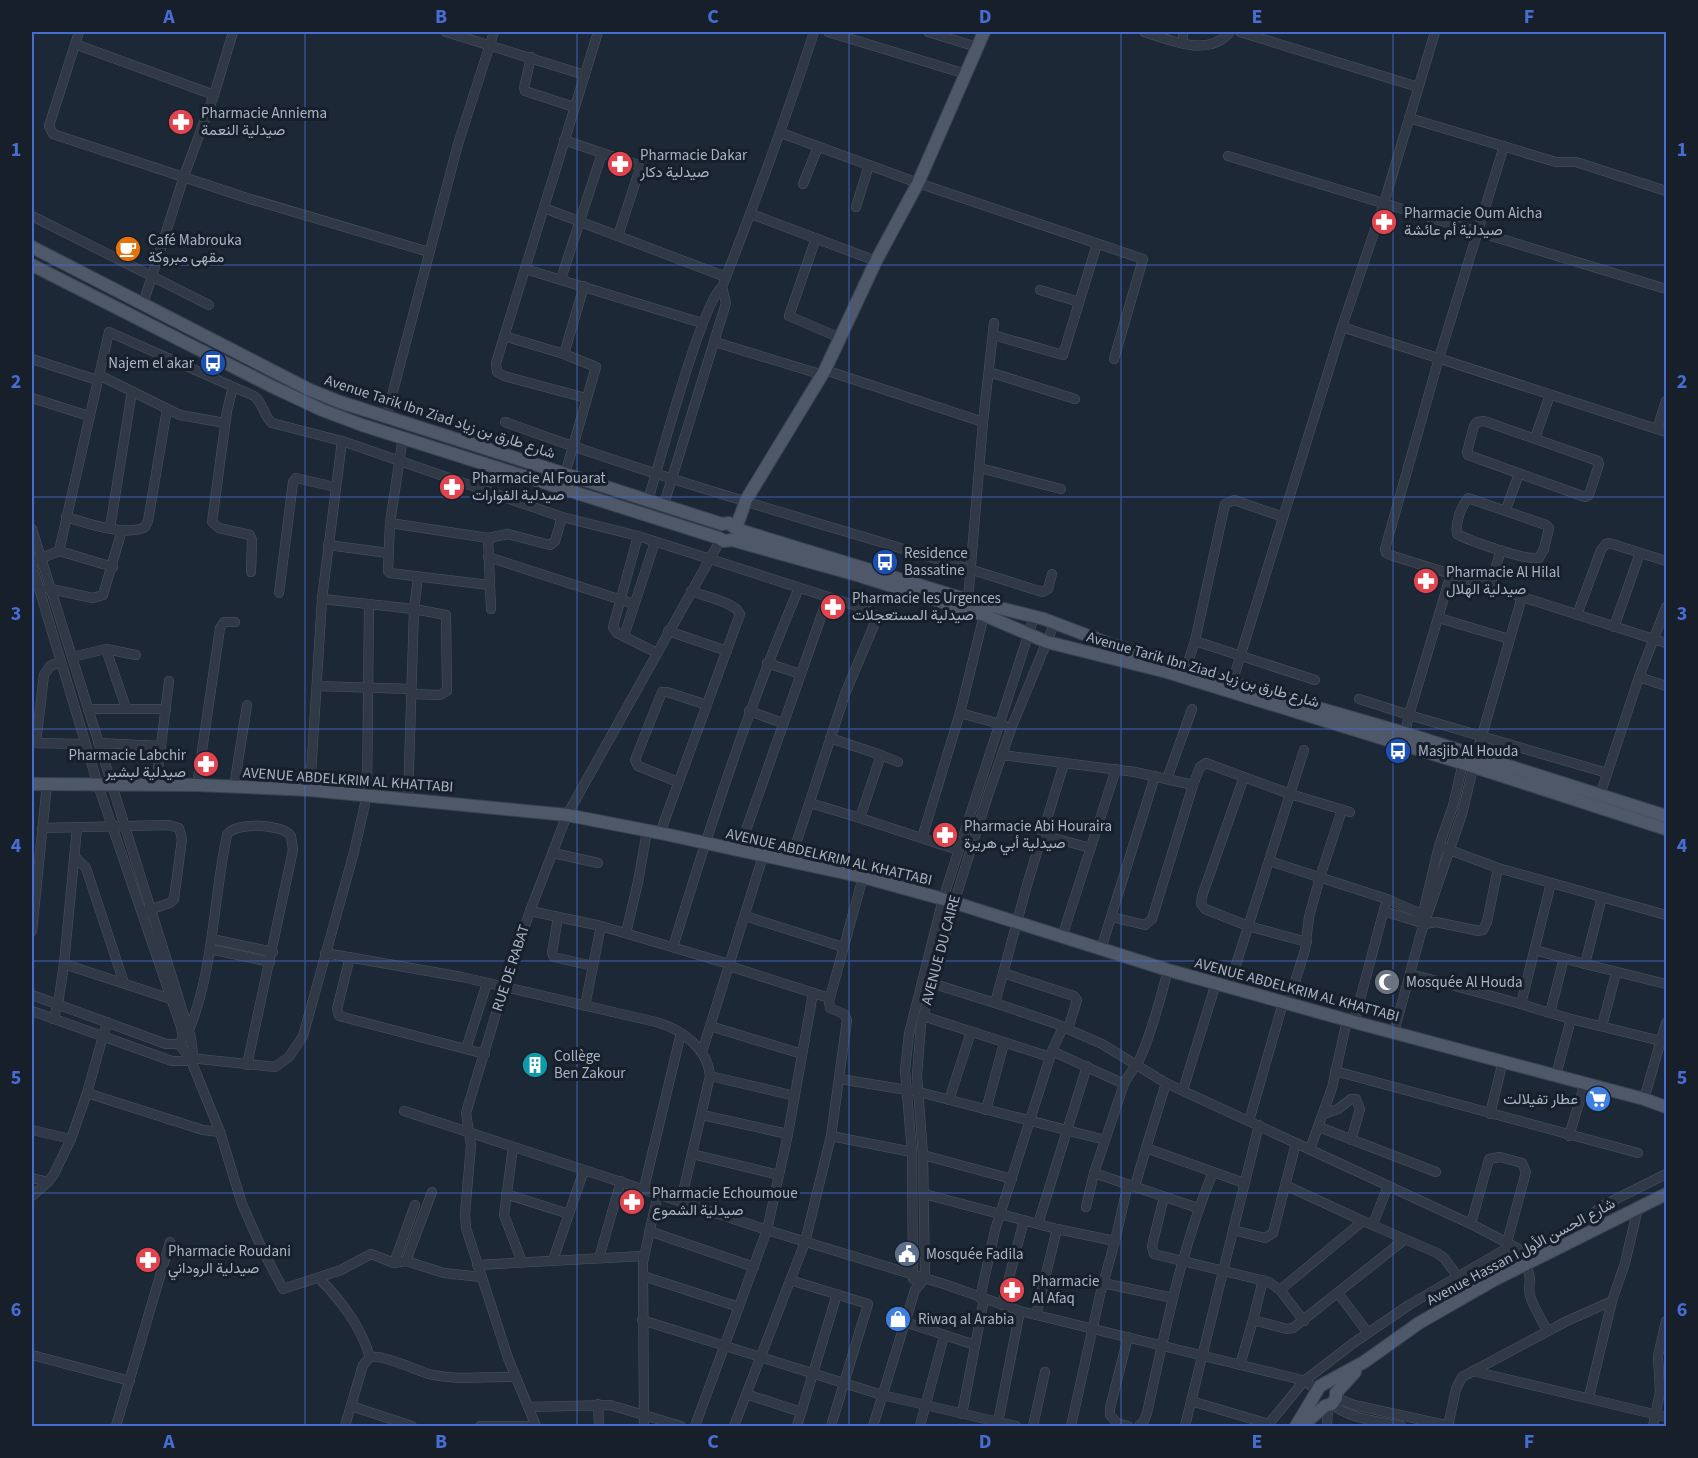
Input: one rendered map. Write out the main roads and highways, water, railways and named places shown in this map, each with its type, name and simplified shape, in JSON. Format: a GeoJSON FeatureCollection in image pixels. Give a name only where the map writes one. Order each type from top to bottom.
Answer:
{"type":"FeatureCollection","features":[{"type":"Feature","properties":{"kind":"main road"},"geometry":{"type":"LineString","coordinates":[[727,532],[824,372],[876,261],[918,183],[984,32]]}},
{"type":"Feature","properties":{"kind":"main road","name":"Avenue Tarik Ibn Ziad شارع طارق بن زياد"},"geometry":{"type":"LineString","coordinates":[[32,247],[310,390],[386,418],[664,504],[727,532],[984,615],[1047,642],[1167,672],[1666,816]]}},
{"type":"Feature","properties":{"kind":"main road","name":"Avenue Tarik Ibn Ziad شارع طارق بن زياد"},"geometry":{"type":"LineString","coordinates":[[32,266],[294,398],[345,419],[727,532],[968,600],[1055,622],[1110,644],[1232,683],[1405,733],[1469,760],[1666,829]]}},
{"type":"Feature","properties":{"kind":"main road","name":"AVENUE ABDELKRIM AL KHATTABI"},"geometry":{"type":"LineString","coordinates":[[32,784],[197,785],[310,790],[567,815],[863,877],[948,901],[1168,970],[1644,1099],[1666,1107]]}},
{"type":"Feature","properties":{"kind":"main road","name":"Avenue Hassan I شارع الحسن الأول"},"geometry":{"type":"LineString","coordinates":[[1296,1426],[1319,1390],[1441,1310],[1531,1261],[1666,1194]]}},
{"type":"Feature","properties":{"kind":"main road","name":"Avenue Hassan I شارع الحسن الأول"},"geometry":{"type":"LineString","coordinates":[[1302,1426],[1331,1402],[1364,1362]]}},
{"type":"Feature","properties":{"kind":"main road"},"geometry":{"type":"LineString","coordinates":[[1332,1387],[1331,1402],[1318,1404],[1319,1390],[1332,1387]]}},
{"type":"Feature","properties":{"kind":"place","name":"Pharmacie Anniema صيدلية النعمة"},"geometry":{"type":"Point","coordinates":[181,122]}},
{"type":"Feature","properties":{"kind":"place","name":"Pharmacie Dakar صيدلية دكار"},"geometry":{"type":"Point","coordinates":[620,164]}},
{"type":"Feature","properties":{"kind":"place","name":"Pharmacie Oum Aicha صيدلية أم عائشة"},"geometry":{"type":"Point","coordinates":[1384,222]}},
{"type":"Feature","properties":{"kind":"place","name":"Café Mabrouka مقهى مبروكة"},"geometry":{"type":"Point","coordinates":[128,249]}},
{"type":"Feature","properties":{"kind":"place","name":"Najem el akar"},"geometry":{"type":"Point","coordinates":[213,363]}},
{"type":"Feature","properties":{"kind":"place","name":"Pharmacie Al Fouarat صيدلية الفوارات"},"geometry":{"type":"Point","coordinates":[452,487]}},
{"type":"Feature","properties":{"kind":"place","name":"Residence Bassatine"},"geometry":{"type":"Point","coordinates":[885,562]}},
{"type":"Feature","properties":{"kind":"place","name":"Pharmacie Al Hilal صيدلية الهلال"},"geometry":{"type":"Point","coordinates":[1426,581]}},
{"type":"Feature","properties":{"kind":"place","name":"Pharmacie les Urgences صيدلية المستعجلات"},"geometry":{"type":"Point","coordinates":[833,607]}},
{"type":"Feature","properties":{"kind":"place","name":"Masjib Al Houda"},"geometry":{"type":"Point","coordinates":[1398,751]}},
{"type":"Feature","properties":{"kind":"place","name":"Pharmacie Labchir صيدلية لبشير"},"geometry":{"type":"Point","coordinates":[206,764]}},
{"type":"Feature","properties":{"kind":"place","name":"Pharmacie Abi Houraira صيدلية أبي هريرة"},"geometry":{"type":"Point","coordinates":[945,835]}},
{"type":"Feature","properties":{"kind":"place","name":"Mosquée Al Houda"},"geometry":{"type":"Point","coordinates":[1387,982]}},
{"type":"Feature","properties":{"kind":"place","name":"Collège Ben Zakour"},"geometry":{"type":"Point","coordinates":[535,1065]}},
{"type":"Feature","properties":{"kind":"place","name":"عطار تفيلالت"},"geometry":{"type":"Point","coordinates":[1598,1099]}},
{"type":"Feature","properties":{"kind":"place","name":"Pharmacie Echoumoue صيدلية الشموع"},"geometry":{"type":"Point","coordinates":[632,1202]}},
{"type":"Feature","properties":{"kind":"place","name":"Mosquée Fadila"},"geometry":{"type":"Point","coordinates":[907,1254]}},
{"type":"Feature","properties":{"kind":"place","name":"Pharmacie Roudani صيدلية الروداني"},"geometry":{"type":"Point","coordinates":[148,1260]}},
{"type":"Feature","properties":{"kind":"place","name":"Pharmacie Al Afaq"},"geometry":{"type":"Point","coordinates":[1012,1290]}},
{"type":"Feature","properties":{"kind":"place","name":"Riwaq al Arabia"},"geometry":{"type":"Point","coordinates":[898,1319]}}]}
